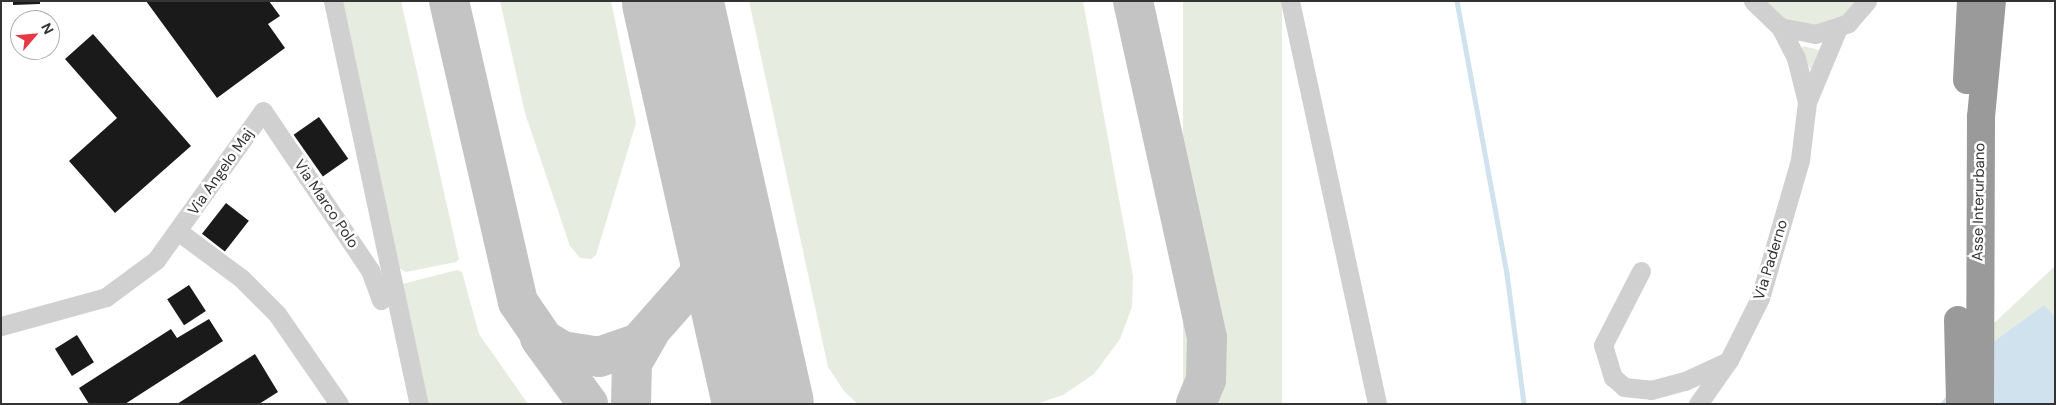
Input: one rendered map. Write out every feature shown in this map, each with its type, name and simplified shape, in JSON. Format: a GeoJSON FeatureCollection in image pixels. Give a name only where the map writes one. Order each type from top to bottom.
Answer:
{"type":"FeatureCollection","features":[{"type":"Feature","properties":{"kind":"highway","name":"Asse Interurbano"},"geometry":{"type":"LineString","coordinates":[[1960,404],[1958,243],[1971,1]]}},
{"type":"Feature","properties":{"kind":"highway","name":"Asse Interurbano"},"geometry":{"type":"LineString","coordinates":[[1980,404],[1980,117],[1992,1]]}},
{"type":"Feature","properties":{"kind":"street"},"geometry":{"type":"LineString","coordinates":[[333,1],[419,404]]}},
{"type":"Feature","properties":{"kind":"street"},"geometry":{"type":"LineString","coordinates":[[1290,1],[1377,404]]}},
{"type":"Feature","properties":{"kind":"street","name":"Via Paderno"},"geometry":{"type":"LineString","coordinates":[[1736,1],[1755,4],[1780,27],[1796,58],[1807,102]]}},
{"type":"Feature","properties":{"kind":"street","name":"Via Paderno"},"geometry":{"type":"LineString","coordinates":[[1698,404],[1729,360],[1760,298],[1772,262],[1800,160],[1807,102],[1838,28],[1867,1]]}},
{"type":"Feature","properties":{"kind":"street","name":"Via Paderno"},"geometry":{"type":"LineString","coordinates":[[1780,27],[1803,34],[1838,28]]}},
{"type":"Feature","properties":{"kind":"street","name":"Via Angelo Maj"},"geometry":{"type":"LineString","coordinates":[[1,326],[106,297],[156,260],[179,232],[263,111]]}},
{"type":"Feature","properties":{"kind":"street","name":"Via Marco Polo"},"geometry":{"type":"LineString","coordinates":[[263,111],[370,270],[380,300]]}},
{"type":"Feature","properties":{"kind":"street","name":"Via Angelo Maj"},"geometry":{"type":"LineString","coordinates":[[179,232],[241,278],[277,314],[339,404]]}},
{"type":"Feature","properties":{"kind":"street"},"geometry":{"type":"LineString","coordinates":[[1641,271],[1603,345],[1613,377],[1624,387],[1651,390],[1685,381],[1729,360]]}},
{"type":"Feature","properties":{"kind":"shaded area"},"geometry":{"type":"Polygon","coordinates":[[[340,1],[401,1],[459,259],[456,262],[406,272],[397,267],[340,1]]]}},
{"type":"Feature","properties":{"kind":"shaded area"},"geometry":{"type":"Polygon","coordinates":[[[500,1],[611,1],[636,123],[596,255],[591,259],[580,258],[570,246],[525,113],[500,1]]]}},
{"type":"Feature","properties":{"kind":"shaded area"},"geometry":{"type":"Polygon","coordinates":[[[749,1],[1083,1],[1133,276],[1132,307],[1120,339],[1094,374],[1063,395],[1036,404],[858,404],[844,391],[828,367],[749,1]]]}},
{"type":"Feature","properties":{"kind":"shaded area"},"geometry":{"type":"Polygon","coordinates":[[[1183,1],[1282,1],[1282,404],[1183,404],[1183,1]]]}},
{"type":"Feature","properties":{"kind":"shaded area"},"geometry":{"type":"Polygon","coordinates":[[[1765,1],[1859,1],[1843,17],[1812,26],[1782,18],[1765,1]]]}},
{"type":"Feature","properties":{"kind":"shaded area"},"geometry":{"type":"Polygon","coordinates":[[[1804,46],[1819,50],[1811,70],[1800,50],[1804,46]]]}},
{"type":"Feature","properties":{"kind":"shaded area"},"geometry":{"type":"Polygon","coordinates":[[[2055,266],[2055,316],[2044,305],[1990,344],[1992,325],[2055,266]]]}},
{"type":"Feature","properties":{"kind":"shaded area"},"geometry":{"type":"Polygon","coordinates":[[[457,270],[462,272],[479,334],[528,404],[426,404],[402,284],[457,270]]]}},
{"type":"Feature","properties":{"kind":"water"},"geometry":{"type":"Polygon","coordinates":[[[2044,305],[2055,316],[2055,404],[1940,404],[1990,344],[2044,305]]]}},
{"type":"Feature","properties":{"kind":"building"},"geometry":{"type":"Polygon","coordinates":[[[13,1],[40,1],[40,4],[13,5],[13,1]]]}},
{"type":"Feature","properties":{"kind":"building"},"geometry":{"type":"Polygon","coordinates":[[[146,1],[269,1],[280,16],[268,24],[285,48],[217,98],[146,1]]]}},
{"type":"Feature","properties":{"kind":"building"},"geometry":{"type":"Polygon","coordinates":[[[93,34],[191,146],[115,213],[69,161],[117,118],[65,59],[93,34]]]}},
{"type":"Feature","properties":{"kind":"building"},"geometry":{"type":"Polygon","coordinates":[[[319,117],[348,159],[323,177],[294,135],[319,117]]]}},
{"type":"Feature","properties":{"kind":"building"},"geometry":{"type":"Polygon","coordinates":[[[226,203],[249,221],[225,252],[202,234],[226,203]]]}},
{"type":"Feature","properties":{"kind":"building"},"geometry":{"type":"Polygon","coordinates":[[[189,285],[206,311],[184,325],[167,299],[189,285]]]}},
{"type":"Feature","properties":{"kind":"building"},"geometry":{"type":"Polygon","coordinates":[[[209,319],[223,341],[125,404],[89,404],[79,388],[171,329],[177,338],[209,319]]]}},
{"type":"Feature","properties":{"kind":"building"},"geometry":{"type":"Polygon","coordinates":[[[77,335],[94,362],[72,376],[55,349],[77,335]]]}},
{"type":"Feature","properties":{"kind":"building"},"geometry":{"type":"Polygon","coordinates":[[[255,354],[278,392],[259,404],[177,404],[255,354]]]}},
{"type":"Feature","properties":{"kind":"waterway"},"geometry":{"type":"LineString","coordinates":[[1457,1],[1507,274],[1524,404]]}},
{"type":"Feature","properties":{"kind":"taxiway"},"geometry":{"type":"LineString","coordinates":[[449,1],[518,302],[544,340],[562,351],[599,357],[639,343],[700,274],[711,254],[717,209]]}},
{"type":"Feature","properties":{"kind":"taxiway"},"geometry":{"type":"LineString","coordinates":[[1133,1],[1207,338],[1206,380],[1196,404]]}},
{"type":"Feature","properties":{"kind":"taxiway"},"geometry":{"type":"LineString","coordinates":[[736,248],[766,388],[775,404]]}},
{"type":"Feature","properties":{"kind":"taxiway"},"geometry":{"type":"LineString","coordinates":[[631,404],[632,363],[649,333]]}},
{"type":"Feature","properties":{"kind":"taxiway"},"geometry":{"type":"LineString","coordinates":[[540,338],[588,404]]}},
{"type":"Feature","properties":{"kind":"runway"},"geometry":{"type":"LineString","coordinates":[[672,1],[763,404]]}}]}
